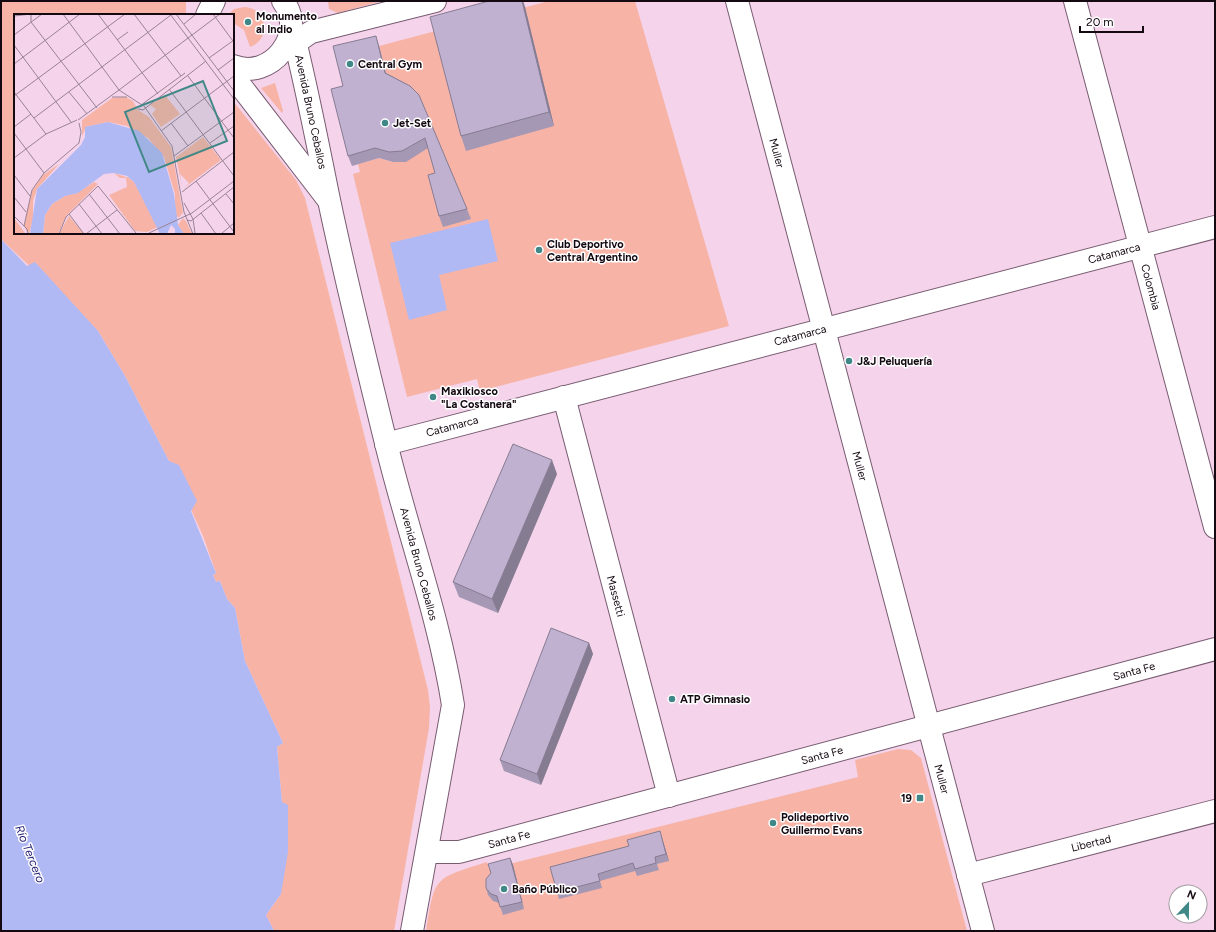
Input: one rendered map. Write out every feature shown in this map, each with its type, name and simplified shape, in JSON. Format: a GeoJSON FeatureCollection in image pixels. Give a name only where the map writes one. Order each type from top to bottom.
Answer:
{"type":"FeatureCollection","features":[{"type":"Feature","properties":{"kind":"street"},"geometry":{"type":"LineString","coordinates":[[204,1],[206,14]]}},
{"type":"Feature","properties":{"kind":"street"},"geometry":{"type":"LineString","coordinates":[[207,14],[214,1]]}},
{"type":"Feature","properties":{"kind":"street","name":"Avenida Bruno Ceballos"},"geometry":{"type":"LineString","coordinates":[[283,1],[290,13],[290,39],[307,86],[329,200],[386,444],[439,638],[453,705],[412,931]]}},
{"type":"Feature","properties":{"kind":"street"},"geometry":{"type":"LineString","coordinates":[[234,66],[248,69],[259,68],[277,58],[290,39],[311,32],[435,1]]}},
{"type":"Feature","properties":{"kind":"street","name":"Muller"},"geometry":{"type":"LineString","coordinates":[[737,1],[983,931]]}},
{"type":"Feature","properties":{"kind":"street","name":"Colombia"},"geometry":{"type":"LineString","coordinates":[[1075,1],[1215,527]]}},
{"type":"Feature","properties":{"kind":"street","name":"Avenida Bruno Ceballos"},"geometry":{"type":"LineString","coordinates":[[234,77],[329,200]]}},
{"type":"Feature","properties":{"kind":"street","name":"Catamarca"},"geometry":{"type":"LineString","coordinates":[[386,444],[1215,227]]}},
{"type":"Feature","properties":{"kind":"street","name":"Massetti"},"geometry":{"type":"LineString","coordinates":[[564,397],[669,796]]}},
{"type":"Feature","properties":{"kind":"street","name":"Santa Fe"},"geometry":{"type":"LineString","coordinates":[[427,852],[459,852],[1215,649]]}},
{"type":"Feature","properties":{"kind":"street","name":"Libertad"},"geometry":{"type":"LineString","coordinates":[[968,875],[1215,811]]}},
{"type":"Feature","properties":{"kind":"shaded area"},"geometry":{"type":"Polygon","coordinates":[[[1,1],[186,1],[186,14],[14,14],[14,234],[234,234],[234,102],[296,180],[305,198],[428,690],[430,707],[429,728],[394,931],[274,931],[266,915],[281,894],[282,802],[277,747],[283,743],[245,661],[235,608],[227,599],[220,581],[216,582],[213,575],[216,573],[203,536],[169,461],[125,376],[98,331],[1,239],[1,1]]]}},
{"type":"Feature","properties":{"kind":"shaded area"},"geometry":{"type":"Polygon","coordinates":[[[328,1],[382,1],[338,13],[329,9],[328,1]]]}},
{"type":"Feature","properties":{"kind":"shaded area","name":"Club Deportivo Central Argentino"},"geometry":{"type":"Polygon","coordinates":[[[549,1],[635,1],[729,326],[480,391],[477,379],[407,397],[353,174],[360,172],[358,164],[379,158],[393,162],[406,162],[379,46],[549,1]]]}},
{"type":"Feature","properties":{"kind":"shaded area"},"geometry":{"type":"Polygon","coordinates":[[[244,7],[252,9],[262,18],[264,31],[262,38],[250,47],[244,30],[234,24],[234,14],[229,14],[234,9],[244,7]]]}},
{"type":"Feature","properties":{"kind":"shaded area"},"geometry":{"type":"Polygon","coordinates":[[[275,83],[283,111],[282,113],[261,88],[275,83]]]}},
{"type":"Feature","properties":{"kind":"shaded area","name":"Polideportivo Guillermo Evans"},"geometry":{"type":"Polygon","coordinates":[[[898,749],[911,750],[921,758],[967,931],[426,931],[435,889],[440,882],[456,872],[487,862],[489,869],[858,777],[855,760],[898,749]]]}},
{"type":"Feature","properties":{"kind":"water"},"geometry":{"type":"Polygon","coordinates":[[[488,219],[498,261],[439,275],[447,310],[409,320],[390,243],[488,219]]]}},
{"type":"Feature","properties":{"kind":"water","name":"Río Tercero"},"geometry":{"type":"Polygon","coordinates":[[[1,239],[27,266],[35,262],[98,331],[125,376],[169,461],[179,465],[197,501],[191,511],[216,573],[213,575],[216,582],[220,581],[227,599],[235,608],[245,661],[283,743],[277,747],[282,802],[288,805],[288,852],[281,894],[266,915],[274,931],[1,931],[1,239]]]}},
{"type":"Feature","properties":{"kind":"building"},"geometry":{"type":"Polygon","coordinates":[[[489,1],[522,1],[549,112],[461,136],[430,17],[489,1]]]}},
{"type":"Feature","properties":{"kind":"building"},"geometry":{"type":"Polygon","coordinates":[[[376,36],[385,73],[410,86],[419,95],[467,209],[439,216],[428,175],[435,173],[425,138],[402,151],[389,152],[375,148],[348,156],[331,89],[343,86],[333,46],[376,36]]]}},
{"type":"Feature","properties":{"kind":"building"},"geometry":{"type":"Polygon","coordinates":[[[513,444],[552,460],[492,599],[453,582],[513,444]]]}},
{"type":"Feature","properties":{"kind":"building"},"geometry":{"type":"Polygon","coordinates":[[[551,628],[589,643],[537,774],[500,760],[551,628]]]}},
{"type":"Feature","properties":{"kind":"building"},"geometry":{"type":"Polygon","coordinates":[[[660,831],[666,854],[655,857],[656,863],[635,869],[633,863],[598,874],[600,881],[557,892],[550,867],[629,846],[627,840],[660,831]]]}},
{"type":"Feature","properties":{"kind":"building","name":"Baño Público"},"geometry":{"type":"Polygon","coordinates":[[[510,858],[522,902],[500,907],[497,896],[491,894],[486,888],[486,879],[491,873],[488,864],[510,858]]]}},
{"type":"Feature","properties":{"kind":"place","name":"Monumento al Indio"},"geometry":{"type":"Point","coordinates":[248,22]}},
{"type":"Feature","properties":{"kind":"place","name":"Central Gym"},"geometry":{"type":"Point","coordinates":[350,64]}},
{"type":"Feature","properties":{"kind":"place","name":"Jet-Set"},"geometry":{"type":"Point","coordinates":[385,123]}},
{"type":"Feature","properties":{"kind":"place","name":"Club Deportivo Central Argentino"},"geometry":{"type":"Point","coordinates":[539,250]}},
{"type":"Feature","properties":{"kind":"place","name":"J&J Peluquería"},"geometry":{"type":"Point","coordinates":[849,361]}},
{"type":"Feature","properties":{"kind":"place","name":"Maxikiosco \"La Costanera\""},"geometry":{"type":"Point","coordinates":[433,397]}},
{"type":"Feature","properties":{"kind":"place","name":"ATP Gimnasio"},"geometry":{"type":"Point","coordinates":[672,699]}},
{"type":"Feature","properties":{"kind":"place","name":"19"},"geometry":{"type":"Point","coordinates":[920,798]}},
{"type":"Feature","properties":{"kind":"place","name":"Polideportivo Guillermo Evans"},"geometry":{"type":"Point","coordinates":[773,823]}},
{"type":"Feature","properties":{"kind":"place","name":"Baño Público"},"geometry":{"type":"Point","coordinates":[504,889]}}]}
